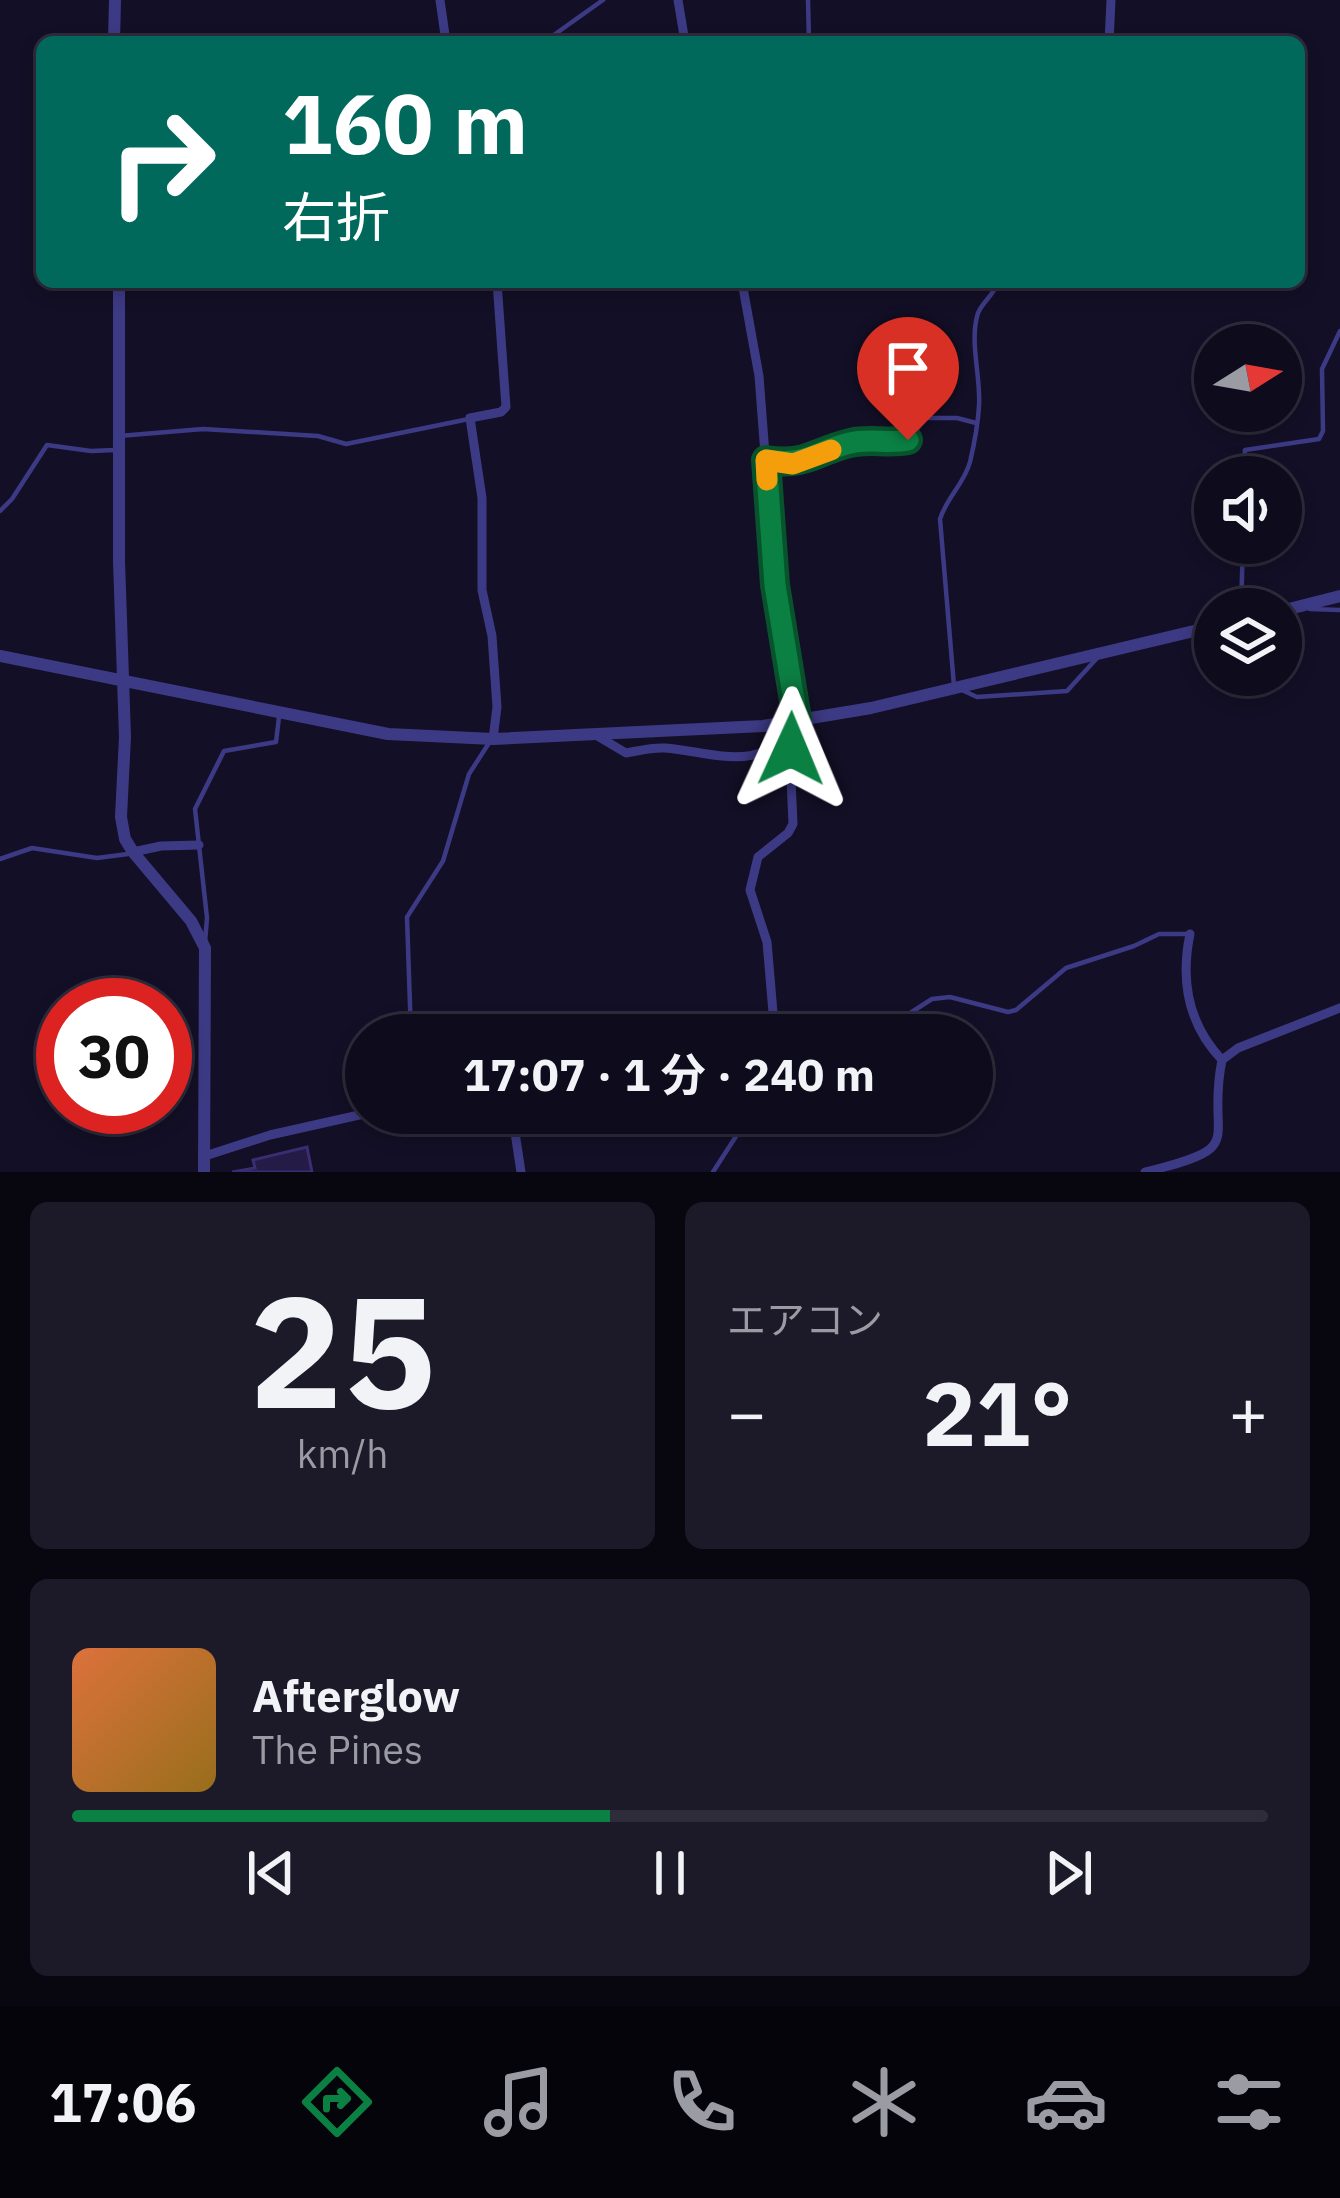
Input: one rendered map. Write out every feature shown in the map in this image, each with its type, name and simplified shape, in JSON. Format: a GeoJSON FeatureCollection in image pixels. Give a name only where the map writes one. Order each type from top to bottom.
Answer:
{"type":"FeatureCollection","features":[{"type":"Feature","properties":{"kind":"street"},"geometry":{"type":"LineString","coordinates":[[114,36],[115,0]]}},
{"type":"Feature","properties":{"kind":"street"},"geometry":{"type":"LineString","coordinates":[[440,0],[445,36]]}},
{"type":"Feature","properties":{"kind":"street"},"geometry":{"type":"LineString","coordinates":[[678,0],[684,36]]}},
{"type":"Feature","properties":{"kind":"street"},"geometry":{"type":"LineString","coordinates":[[1108,36],[1111,0]]}},
{"type":"Feature","properties":{"kind":"street"},"geometry":{"type":"LineString","coordinates":[[119,288],[121,817],[125,839],[191,920],[205,948],[204,1172]]}},
{"type":"Feature","properties":{"kind":"street"},"geometry":{"type":"LineString","coordinates":[[493,739],[492,636],[482,590],[482,498],[470,418],[502,412],[506,407],[497,288]]}},
{"type":"Feature","properties":{"kind":"street"},"geometry":{"type":"LineString","coordinates":[[594,734],[626,753],[662,747],[711,758],[757,756],[789,733],[797,719],[775,585],[759,376],[743,288]]}},
{"type":"Feature","properties":{"kind":"street"},"geometry":{"type":"LineString","coordinates":[[1302,605],[1340,596]]}},
{"type":"Feature","properties":{"kind":"street"},"geometry":{"type":"LineString","coordinates":[[0,656],[388,734],[493,739],[763,726],[871,708],[1194,631]]}},
{"type":"Feature","properties":{"kind":"street"},"geometry":{"type":"LineString","coordinates":[[773,1014],[767,942],[750,890],[758,857],[793,824],[789,733]]}},
{"type":"Feature","properties":{"kind":"street"},"geometry":{"type":"LineString","coordinates":[[134,852],[199,845]]}},
{"type":"Feature","properties":{"kind":"street"},"geometry":{"type":"LineString","coordinates":[[1144,1172],[1195,1160],[1211,1149],[1220,1129],[1222,1060],[1190,1013],[1184,969],[1190,934]]}},
{"type":"Feature","properties":{"kind":"street"},"geometry":{"type":"LineString","coordinates":[[1222,1060],[1238,1048],[1340,1008]]}},
{"type":"Feature","properties":{"kind":"street"},"geometry":{"type":"LineString","coordinates":[[205,1156],[345,1118]]}},
{"type":"Feature","properties":{"kind":"street"},"geometry":{"type":"LineString","coordinates":[[515,1134],[521,1172]]}},
{"type":"Feature","properties":{"kind":"lane"},"geometry":{"type":"LineString","coordinates":[[552,36],[603,0]]}},
{"type":"Feature","properties":{"kind":"lane"},"geometry":{"type":"LineString","coordinates":[[808,0],[809,36]]}},
{"type":"Feature","properties":{"kind":"lane"},"geometry":{"type":"LineString","coordinates":[[996,288],[982,305],[976,324],[979,410],[970,462],[940,519],[955,687],[977,697],[1067,691],[1102,653]]}},
{"type":"Feature","properties":{"kind":"lane"},"geometry":{"type":"LineString","coordinates":[[1245,456],[1245,450],[1319,439],[1323,431],[1322,369],[1340,331]]}},
{"type":"Feature","properties":{"kind":"lane"},"geometry":{"type":"LineString","coordinates":[[0,511],[13,499],[47,445],[91,451],[202,429],[318,436],[346,444],[470,418]]}},
{"type":"Feature","properties":{"kind":"lane"},"geometry":{"type":"LineString","coordinates":[[766,460],[793,464],[852,442],[886,445],[908,440],[926,418],[976,423]]}},
{"type":"Feature","properties":{"kind":"lane"},"geometry":{"type":"LineString","coordinates":[[1302,609],[1340,610]]}},
{"type":"Feature","properties":{"kind":"lane"},"geometry":{"type":"LineString","coordinates":[[205,948],[207,918],[195,808],[224,751],[276,742],[279,715]]}},
{"type":"Feature","properties":{"kind":"lane"},"geometry":{"type":"LineString","coordinates":[[410,1014],[407,917],[443,861],[469,773],[493,739]]}},
{"type":"Feature","properties":{"kind":"lane"},"geometry":{"type":"LineString","coordinates":[[0,860],[32,848],[115,859],[134,852]]}},
{"type":"Feature","properties":{"kind":"lane"},"geometry":{"type":"LineString","coordinates":[[909,1014],[932,999],[950,997],[1016,1010],[1066,968],[1159,934],[1190,934]]}},
{"type":"Feature","properties":{"kind":"lane"},"geometry":{"type":"LineString","coordinates":[[712,1172],[737,1134]]}},
{"type":"Feature","properties":{"kind":"building"},"geometry":{"type":"Polygon","coordinates":[[[307,1147],[312,1172],[232,1172],[255,1168],[253,1160],[307,1147]]]}},
{"type":"Feature","properties":{"kind":"slow traffic"},"geometry":{"type":"LineString","coordinates":[[767,480],[766,460],[793,464],[831,450]]}},
{"type":"Feature","properties":{"kind":"route"},"geometry":{"type":"LineString","coordinates":[[791,749],[789,733],[797,719],[775,585],[766,460],[793,464],[852,442],[886,445],[908,440]]}}]}
